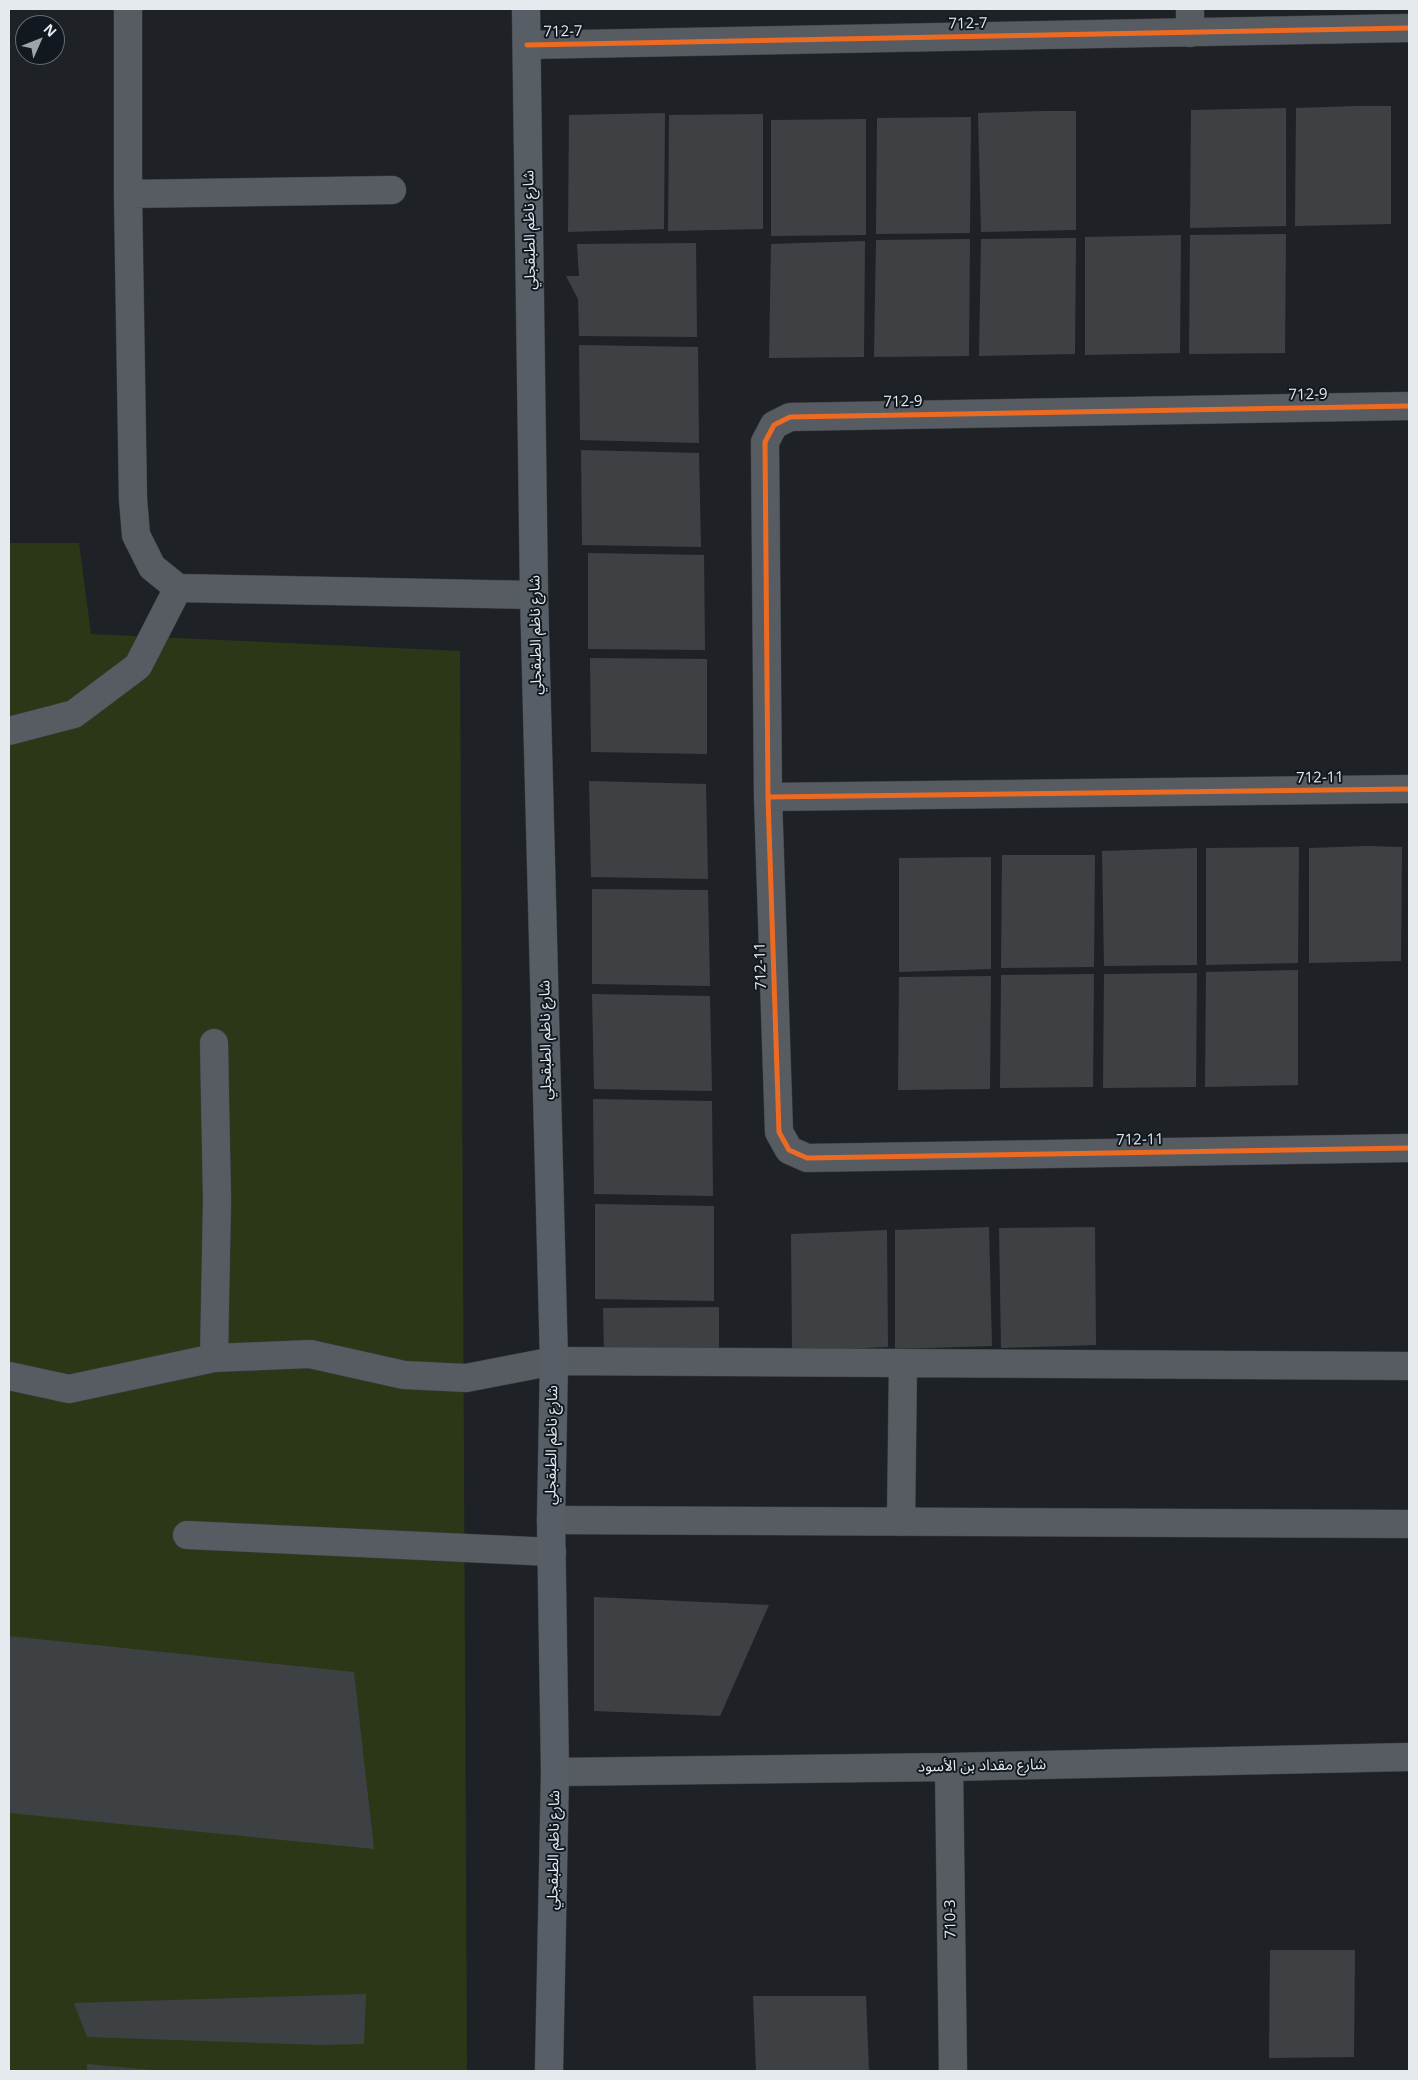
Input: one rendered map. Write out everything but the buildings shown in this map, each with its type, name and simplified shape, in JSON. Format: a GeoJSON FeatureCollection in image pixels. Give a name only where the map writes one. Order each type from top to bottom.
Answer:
{"type":"FeatureCollection","features":[{"type":"Feature","properties":{"kind":"main road","name":"شارع ناظم الطبقجلي"},"geometry":{"type":"LineString","coordinates":[[526,9],[534,595],[554,1361],[552,1552],[555,1772],[549,2071]]}},
{"type":"Feature","properties":{"kind":"street"},"geometry":{"type":"LineString","coordinates":[[128,9],[128,194],[133,489],[136,535],[152,567],[178,588],[534,595]]}},
{"type":"Feature","properties":{"kind":"street","name":"712-7"},"geometry":{"type":"LineString","coordinates":[[527,45],[1190,21],[1409,28]]}},
{"type":"Feature","properties":{"kind":"street"},"geometry":{"type":"LineString","coordinates":[[128,194],[392,190]]}},
{"type":"Feature","properties":{"kind":"street","name":"712-9"},"geometry":{"type":"LineString","coordinates":[[768,797],[766,442],[774,425],[790,417],[1409,406]]}},
{"type":"Feature","properties":{"kind":"street"},"geometry":{"type":"LineString","coordinates":[[9,731],[74,714],[138,666],[178,588]]}},
{"type":"Feature","properties":{"kind":"street","name":"712-11"},"geometry":{"type":"LineString","coordinates":[[1409,789],[768,797],[779,1132],[789,1150],[807,1158],[1409,1148]]}},
{"type":"Feature","properties":{"kind":"street"},"geometry":{"type":"LineString","coordinates":[[214,1043],[217,1200],[214,1358]]}},
{"type":"Feature","properties":{"kind":"street"},"geometry":{"type":"LineString","coordinates":[[9,1376],[68,1389],[214,1358],[310,1354],[404,1375],[466,1378],[554,1361],[1409,1366]]}},
{"type":"Feature","properties":{"kind":"street"},"geometry":{"type":"LineString","coordinates":[[901,1522],[903,1364]]}},
{"type":"Feature","properties":{"kind":"street"},"geometry":{"type":"LineString","coordinates":[[552,1520],[1409,1524]]}},
{"type":"Feature","properties":{"kind":"street"},"geometry":{"type":"LineString","coordinates":[[187,1536],[552,1552]]}},
{"type":"Feature","properties":{"kind":"street","name":"شارع مقداد بن الأسود"},"geometry":{"type":"LineString","coordinates":[[555,1772],[949,1767],[1409,1757]]}},
{"type":"Feature","properties":{"kind":"street","name":"710-3"},"geometry":{"type":"LineString","coordinates":[[949,1767],[953,2071]]}},
{"type":"Feature","properties":{"kind":"green space"},"geometry":{"type":"Polygon","coordinates":[[[9,543],[79,543],[91,634],[460,651],[467,2071],[9,2071],[9,543]]]}},
{"type":"Feature","properties":{"kind":"cycle path"},"geometry":{"type":"LineString","coordinates":[[527,45],[1409,28]]}},
{"type":"Feature","properties":{"kind":"cycle path"},"geometry":{"type":"LineString","coordinates":[[768,797],[765,442],[774,425],[790,417],[1409,406]]}},
{"type":"Feature","properties":{"kind":"cycle path"},"geometry":{"type":"LineString","coordinates":[[1409,789],[768,797],[779,1132],[789,1150],[807,1158],[1409,1148]]}}]}
